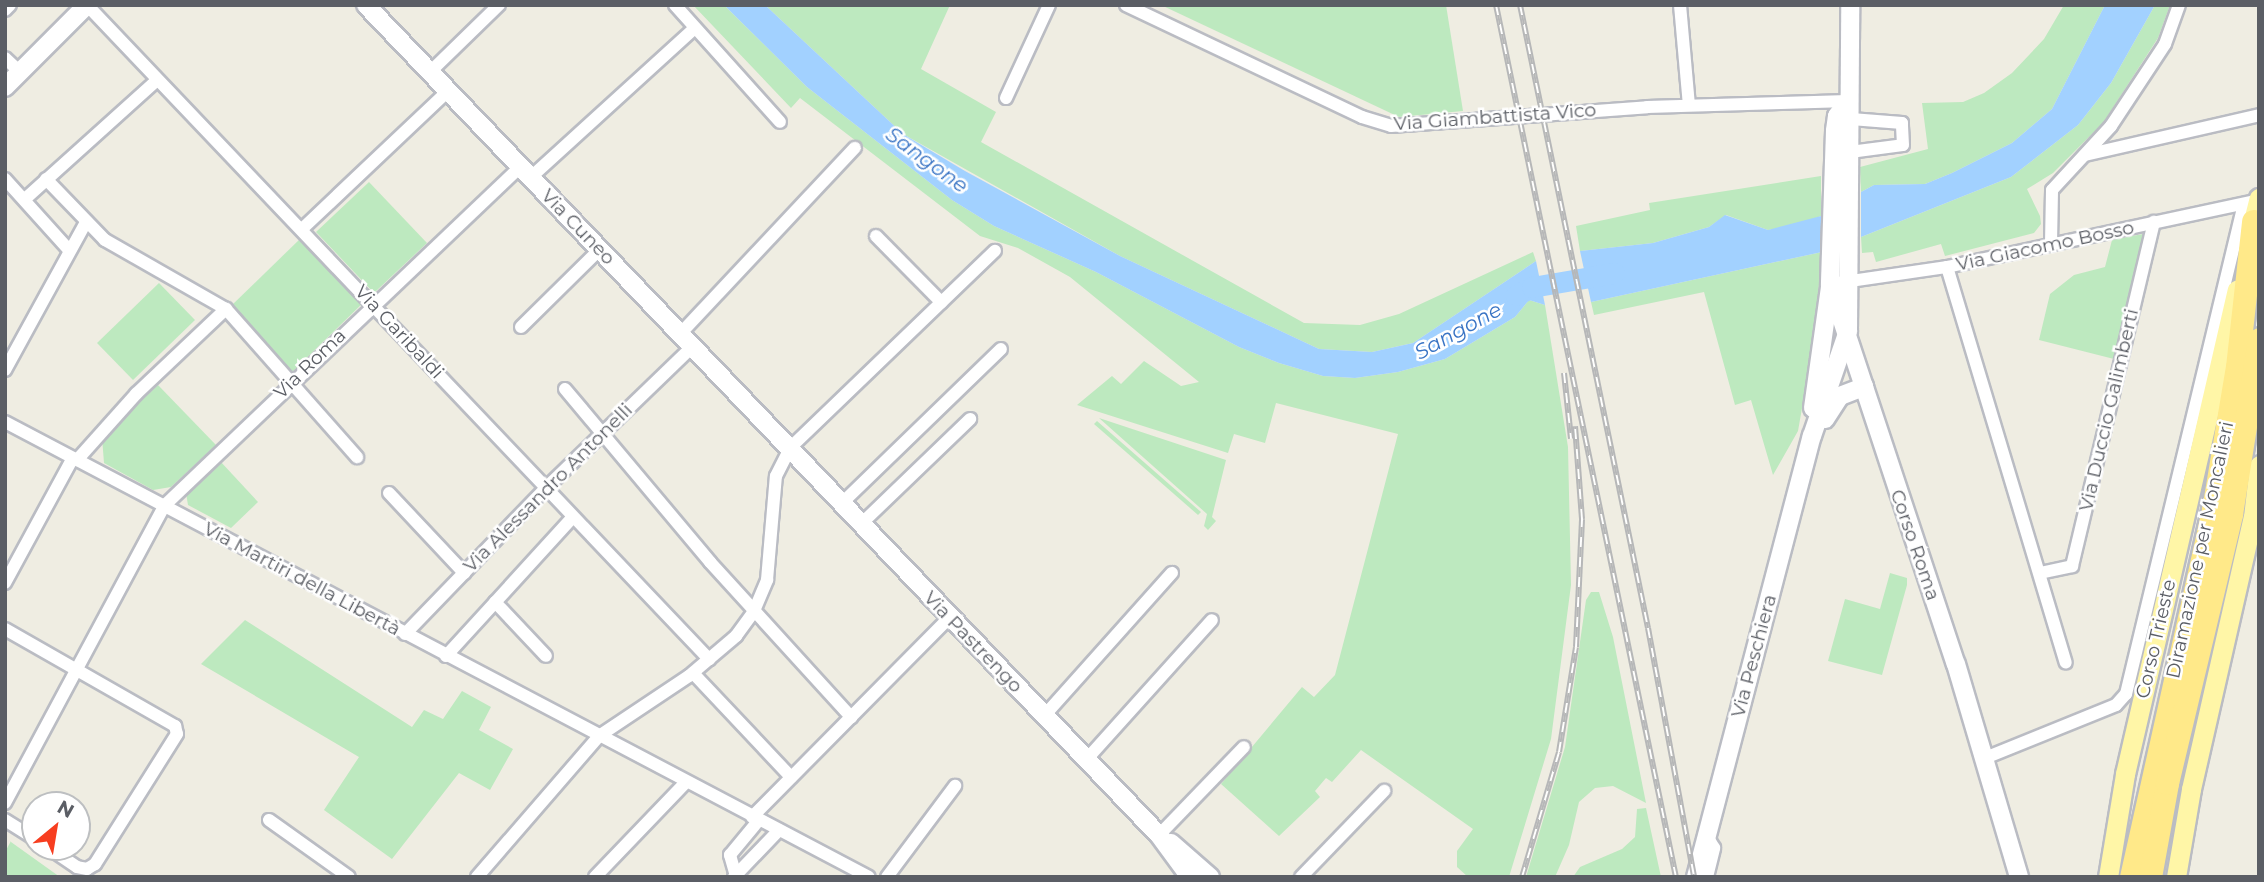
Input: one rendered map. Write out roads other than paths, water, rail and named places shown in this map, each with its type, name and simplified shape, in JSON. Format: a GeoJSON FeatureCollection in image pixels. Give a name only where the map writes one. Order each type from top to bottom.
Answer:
{"type":"FeatureCollection","features":[{"type":"Feature","properties":{"kind":"highway","name":"Diramazione per Moncalieri"},"geometry":{"type":"LineString","coordinates":[[2150,877],[2158,781],[2213,510],[2237,366],[2254,206]]}},
{"type":"Feature","properties":{"kind":"highway","name":"Diramazione per Moncalieri"},"geometry":{"type":"LineString","coordinates":[[2131,877],[2231,514],[2259,340]]}},
{"type":"Feature","properties":{"kind":"main road","name":"Corso Trieste"},"geometry":{"type":"LineString","coordinates":[[2108,877],[2125,774],[2254,206]]}},
{"type":"Feature","properties":{"kind":"main road"},"geometry":{"type":"LineString","coordinates":[[2176,877],[2191,789],[2253,517],[2259,465]]}},
{"type":"Feature","properties":{"kind":"street"},"geometry":{"type":"LineString","coordinates":[[5,10],[10,5]]}},
{"type":"Feature","properties":{"kind":"street"},"geometry":{"type":"LineString","coordinates":[[5,87],[87,5]]}},
{"type":"Feature","properties":{"kind":"street","name":"Via Garibaldi"},"geometry":{"type":"LineString","coordinates":[[87,5],[303,229],[709,659]]}},
{"type":"Feature","properties":{"kind":"street","name":"Via Cuneo"},"geometry":{"type":"LineString","coordinates":[[366,5],[791,447]]}},
{"type":"Feature","properties":{"kind":"street"},"geometry":{"type":"LineString","coordinates":[[430,72],[499,5]]}},
{"type":"Feature","properties":{"kind":"street"},"geometry":{"type":"LineString","coordinates":[[675,5],[780,122]]}},
{"type":"Feature","properties":{"kind":"street"},"geometry":{"type":"LineString","coordinates":[[1006,98],[1049,5]]}},
{"type":"Feature","properties":{"kind":"street","name":"Via Giambattista Vico"},"geometry":{"type":"LineString","coordinates":[[1126,5],[1362,117],[1391,126],[1689,105],[1849,110],[1902,123],[1903,145],[1850,152]]}},
{"type":"Feature","properties":{"kind":"street"},"geometry":{"type":"LineString","coordinates":[[1680,5],[1689,105]]}},
{"type":"Feature","properties":{"kind":"street"},"geometry":{"type":"LineString","coordinates":[[1837,248],[1850,191],[1850,5]]}},
{"type":"Feature","properties":{"kind":"street"},"geometry":{"type":"LineString","coordinates":[[2051,243],[2052,190],[2111,126],[2165,44],[2179,5]]}},
{"type":"Feature","properties":{"kind":"street","name":"Via Roma"},"geometry":{"type":"LineString","coordinates":[[5,803],[164,506],[373,304],[695,28]]}},
{"type":"Feature","properties":{"kind":"street"},"geometry":{"type":"LineString","coordinates":[[5,58],[20,72]]}},
{"type":"Feature","properties":{"kind":"street"},"geometry":{"type":"LineString","coordinates":[[25,199],[157,80]]}},
{"type":"Feature","properties":{"kind":"street"},"geometry":{"type":"LineString","coordinates":[[303,229],[447,91]]}},
{"type":"Feature","properties":{"kind":"street"},"geometry":{"type":"LineString","coordinates":[[1837,248],[1832,177],[1837,116],[1849,110]]}},
{"type":"Feature","properties":{"kind":"street"},"geometry":{"type":"LineString","coordinates":[[2085,155],[2259,115]]}},
{"type":"Feature","properties":{"kind":"street","name":"Via Alessandro Antonelli"},"geometry":{"type":"LineString","coordinates":[[405,634],[603,431],[855,148]]}},
{"type":"Feature","properties":{"kind":"street"},"geometry":{"type":"LineString","coordinates":[[5,179],[69,250]]}},
{"type":"Feature","properties":{"kind":"street"},"geometry":{"type":"LineString","coordinates":[[47,179],[105,240],[226,309],[357,457]]}},
{"type":"Feature","properties":{"kind":"street"},"geometry":{"type":"LineString","coordinates":[[1985,758],[2116,705],[2126,694],[2254,206]]}},
{"type":"Feature","properties":{"kind":"street","name":"Via Giacomo Bosso"},"geometry":{"type":"LineString","coordinates":[[1840,284],[1947,267],[2154,222],[2254,206]]}},
{"type":"Feature","properties":{"kind":"street"},"geometry":{"type":"LineString","coordinates":[[5,370],[86,222]]}},
{"type":"Feature","properties":{"kind":"street","name":"Via Duccio Galimberti"},"geometry":{"type":"LineString","coordinates":[[2040,573],[2072,566],[2154,222]]}},
{"type":"Feature","properties":{"kind":"street"},"geometry":{"type":"LineString","coordinates":[[876,236],[941,302]]}},
{"type":"Feature","properties":{"kind":"street","name":"Corso Roma"},"geometry":{"type":"LineString","coordinates":[[1837,248],[1848,331],[1864,387],[1985,758],[2020,877]]}},
{"type":"Feature","properties":{"kind":"street"},"geometry":{"type":"LineString","coordinates":[[521,327],[600,249]]}},
{"type":"Feature","properties":{"kind":"street"},"geometry":{"type":"LineString","coordinates":[[478,877],[599,736],[693,673],[736,636],[754,611],[767,580],[776,475],[791,447],[995,251]]}},
{"type":"Feature","properties":{"kind":"street"},"geometry":{"type":"LineString","coordinates":[[1947,267],[2066,663]]}},
{"type":"Feature","properties":{"kind":"street","name":"Via Peschiera"},"geometry":{"type":"LineString","coordinates":[[1812,436],[1840,284]]}},
{"type":"Feature","properties":{"kind":"street"},"geometry":{"type":"LineString","coordinates":[[5,583],[75,459],[136,394],[226,309]]}},
{"type":"Feature","properties":{"kind":"street","name":"Via Peschiera"},"geometry":{"type":"LineString","coordinates":[[1696,877],[1812,436],[1848,331]]}},
{"type":"Feature","properties":{"kind":"street"},"geometry":{"type":"LineString","coordinates":[[840,505],[1001,349]]}},
{"type":"Feature","properties":{"kind":"street","name":"Via Peschiera"},"geometry":{"type":"LineString","coordinates":[[1812,436],[1840,396],[1864,387]]}},
{"type":"Feature","properties":{"kind":"street"},"geometry":{"type":"LineString","coordinates":[[565,389],[754,611],[851,717]]}},
{"type":"Feature","properties":{"kind":"street"},"geometry":{"type":"LineString","coordinates":[[860,525],[970,419]]}},
{"type":"Feature","properties":{"kind":"street","name":"Via Martiri della Libertà"},"geometry":{"type":"LineString","coordinates":[[5,422],[869,877]]}},
{"type":"Feature","properties":{"kind":"street","name":"Via Pastrengo"},"geometry":{"type":"LineString","coordinates":[[791,447],[840,505],[1159,835],[1190,877]]}},
{"type":"Feature","properties":{"kind":"street"},"geometry":{"type":"LineString","coordinates":[[389,494],[464,573]]}},
{"type":"Feature","properties":{"kind":"street"},"geometry":{"type":"LineString","coordinates":[[446,656],[573,517]]}},
{"type":"Feature","properties":{"kind":"street"},"geometry":{"type":"LineString","coordinates":[[1044,716],[1172,573]]}},
{"type":"Feature","properties":{"kind":"street"},"geometry":{"type":"LineString","coordinates":[[495,602],[545,656]]}},
{"type":"Feature","properties":{"kind":"street"},"geometry":{"type":"LineString","coordinates":[[735,876],[730,855],[755,818],[791,777],[949,618]]}},
{"type":"Feature","properties":{"kind":"street"},"geometry":{"type":"LineString","coordinates":[[1086,760],[1212,620]]}},
{"type":"Feature","properties":{"kind":"street"},"geometry":{"type":"LineString","coordinates":[[5,629],[175,726],[177,734],[95,864],[87,869],[68,861]]}},
{"type":"Feature","properties":{"kind":"street"},"geometry":{"type":"LineString","coordinates":[[693,673],[791,777]]}},
{"type":"Feature","properties":{"kind":"street"},"geometry":{"type":"LineString","coordinates":[[1210,877],[1159,835],[1244,747]]}},
{"type":"Feature","properties":{"kind":"street"},"geometry":{"type":"LineString","coordinates":[[595,877],[686,782]]}},
{"type":"Feature","properties":{"kind":"street"},"geometry":{"type":"LineString","coordinates":[[887,877],[956,786]]}},
{"type":"Feature","properties":{"kind":"street"},"geometry":{"type":"LineString","coordinates":[[1301,877],[1384,791]]}},
{"type":"Feature","properties":{"kind":"street"},"geometry":{"type":"LineString","coordinates":[[5,820],[21,830]]}},
{"type":"Feature","properties":{"kind":"street"},"geometry":{"type":"LineString","coordinates":[[269,820],[349,877]]}},
{"type":"Feature","properties":{"kind":"street"},"geometry":{"type":"LineString","coordinates":[[735,876],[779,831]]}},
{"type":"Feature","properties":{"kind":"street"},"geometry":{"type":"LineString","coordinates":[[1707,836],[1714,848],[1707,877]]}},
{"type":"Feature","properties":{"kind":"water"},"geometry":{"type":"Polygon","coordinates":[[[724,5],[765,5],[903,134],[965,171],[1120,256],[1319,349],[1372,352],[1413,343],[1536,261],[1545,305],[1529,300],[1515,317],[1445,359],[1398,372],[1355,378],[1323,376],[1279,363],[1239,347],[1096,272],[994,226],[952,200],[807,87],[724,5]]]}},
{"type":"Feature","properties":{"kind":"water"},"geometry":{"type":"Polygon","coordinates":[[[2105,5],[2155,5],[2111,83],[2078,125],[2011,177],[1861,237],[1861,192],[1874,185],[1925,184],[1952,173],[2012,143],[2052,109],[2105,5]]]}},
{"type":"Feature","properties":{"kind":"water"},"geometry":{"type":"Polygon","coordinates":[[[1725,215],[1768,230],[1821,216],[1822,252],[1591,302],[1580,251],[1653,243],[1709,227],[1725,215]]]}},
{"type":"Feature","properties":{"kind":"waterway","name":"Sangone"},"geometry":{"type":"LineString","coordinates":[[1516,295],[1532,287],[1614,273]]}},
{"type":"Feature","properties":{"kind":"railway"},"geometry":{"type":"LineString","coordinates":[[1496,5],[1676,877]]}},
{"type":"Feature","properties":{"kind":"railway"},"geometry":{"type":"LineString","coordinates":[[1520,5],[1648,628],[1694,877]]}},
{"type":"Feature","properties":{"kind":"railway"},"geometry":{"type":"LineString","coordinates":[[1564,373],[1571,439]]}},
{"type":"Feature","properties":{"kind":"railway"},"geometry":{"type":"LineString","coordinates":[[1522,877],[1559,752],[1576,647],[1582,519],[1575,426]]}}]}
